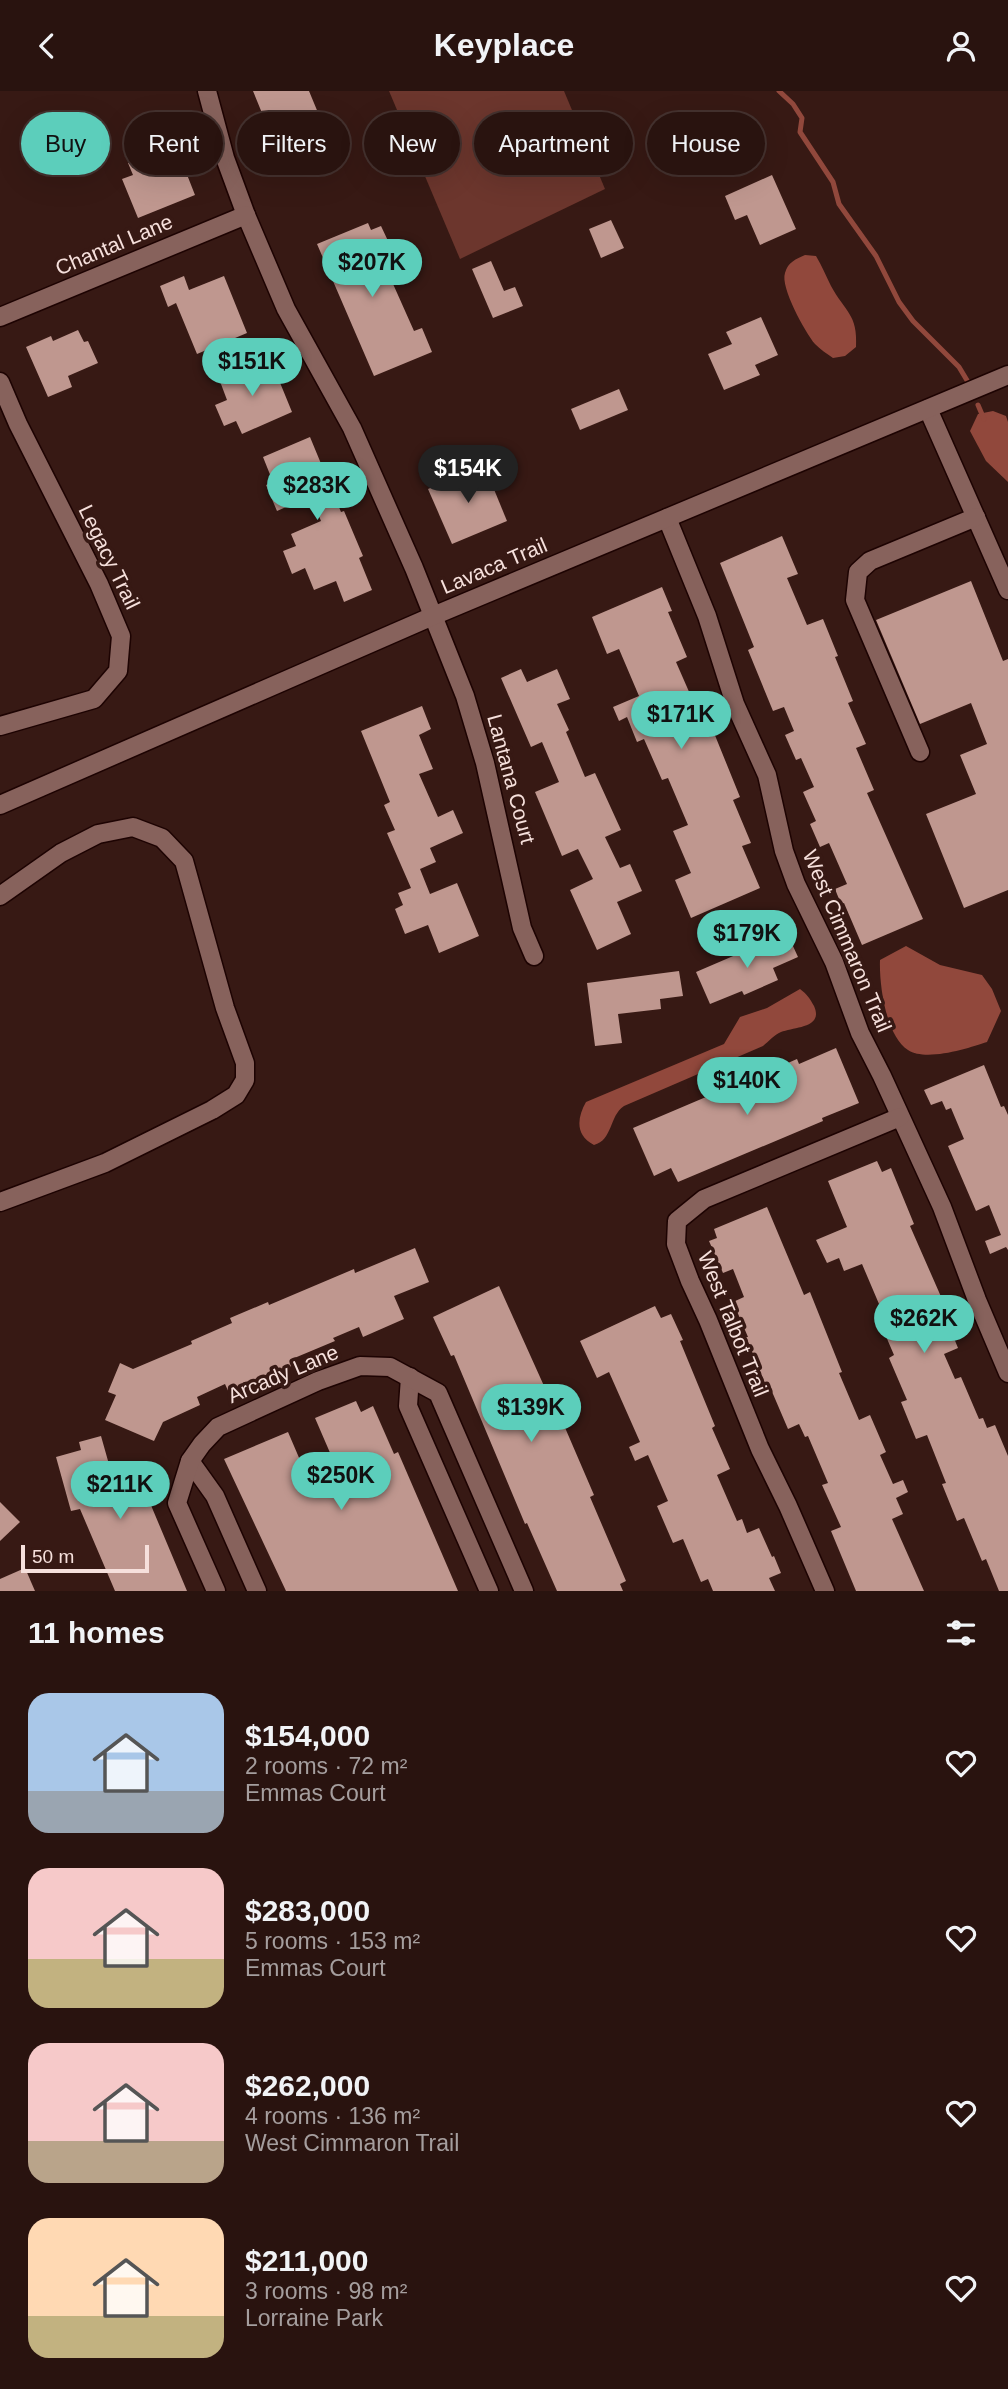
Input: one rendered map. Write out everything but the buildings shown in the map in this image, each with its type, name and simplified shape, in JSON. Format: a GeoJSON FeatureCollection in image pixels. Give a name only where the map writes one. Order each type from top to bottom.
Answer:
{"type":"FeatureCollection","features":[{"type":"Feature","properties":{"kind":"street","name":"Lantana Court"},"geometry":{"type":"LineString","coordinates":[[207,91],[225,158],[286,309],[362,449],[414,568],[465,696],[504,839],[522,928],[534,956]]}},
{"type":"Feature","properties":{"kind":"street","name":"Chantal Lane"},"geometry":{"type":"LineString","coordinates":[[0,317],[246,215]]}},
{"type":"Feature","properties":{"kind":"street","name":"Lavaca Trail"},"geometry":{"type":"LineString","coordinates":[[0,805],[433,616],[1008,375]]}},
{"type":"Feature","properties":{"kind":"street","name":"Legacy Trail"},"geometry":{"type":"LineString","coordinates":[[0,382],[99,584],[121,636],[118,671],[94,699],[0,726]]}},
{"type":"Feature","properties":{"kind":"street"},"geometry":{"type":"LineString","coordinates":[[928,408],[1008,590]]}},
{"type":"Feature","properties":{"kind":"street"},"geometry":{"type":"LineString","coordinates":[[920,752],[855,600],[858,572],[870,561],[976,517]]}},
{"type":"Feature","properties":{"kind":"street","name":"West Cimmaron Trail"},"geometry":{"type":"LineString","coordinates":[[667,518],[707,615],[735,704],[766,775],[784,851],[796,884],[820,930],[860,1033],[942,1207],[1008,1373]]}},
{"type":"Feature","properties":{"kind":"street"},"geometry":{"type":"LineString","coordinates":[[0,896],[61,853],[98,834],[133,827],[162,838],[184,861],[225,1008],[245,1063],[245,1080],[236,1095],[212,1110],[105,1163],[0,1202]]}},
{"type":"Feature","properties":{"kind":"street","name":"West Talbot Trail"},"geometry":{"type":"LineString","coordinates":[[825,1591],[760,1449],[690,1281],[676,1244],[677,1221],[704,1199],[900,1117]]}},
{"type":"Feature","properties":{"kind":"street","name":"Arcady Lane"},"geometry":{"type":"LineString","coordinates":[[190,1461],[201,1444],[219,1427],[318,1381],[360,1366],[390,1367],[438,1393],[524,1591]]}},
{"type":"Feature","properties":{"kind":"street"},"geometry":{"type":"LineString","coordinates":[[410,1377],[408,1406],[489,1591]]}},
{"type":"Feature","properties":{"kind":"street"},"geometry":{"type":"LineString","coordinates":[[190,1461],[177,1503],[216,1591]]}},
{"type":"Feature","properties":{"kind":"street"},"geometry":{"type":"LineString","coordinates":[[190,1461],[215,1496],[257,1591]]}},
{"type":"Feature","properties":{"kind":"shaded area"},"geometry":{"type":"Polygon","coordinates":[[[389,91],[564,91],[573,112],[474,112],[474,175],[599,175],[605,189],[460,259],[424,175],[460,175],[460,112],[398,112],[389,91]]]}},
{"type":"Feature","properties":{"kind":"shaded area"},"geometry":{"type":"Polygon","coordinates":[[[805,255],[816,256],[853,320],[856,347],[845,356],[833,358],[815,344],[805,330],[786,288],[786,269],[805,255]]]}},
{"type":"Feature","properties":{"kind":"shaded area"},"geometry":{"type":"Polygon","coordinates":[[[993,411],[1006,416],[1008,422],[1008,482],[986,461],[970,431],[978,414],[993,411]]]}},
{"type":"Feature","properties":{"kind":"shaded area"},"geometry":{"type":"Polygon","coordinates":[[[906,946],[940,965],[982,975],[992,989],[1001,1011],[987,1042],[948,1053],[925,1055],[908,1050],[900,1043],[885,1009],[880,960],[906,946]]]}},
{"type":"Feature","properties":{"kind":"shaded area"},"geometry":{"type":"Polygon","coordinates":[[[800,989],[814,1006],[815,1019],[811,1023],[781,1032],[763,1046],[624,1106],[619,1110],[605,1138],[594,1145],[583,1136],[580,1120],[586,1102],[724,1044],[740,1017],[767,1008],[800,989]]]}},
{"type":"Feature","properties":{"kind":"waterway"},"geometry":{"type":"LineString","coordinates":[[779,91],[793,104],[802,118],[800,132],[833,182],[839,204],[876,256],[899,302],[913,321],[959,367],[968,382]]}},
{"type":"Feature","properties":{"kind":"waterway"},"geometry":{"type":"LineString","coordinates":[[978,405],[984,419]]}}]}
